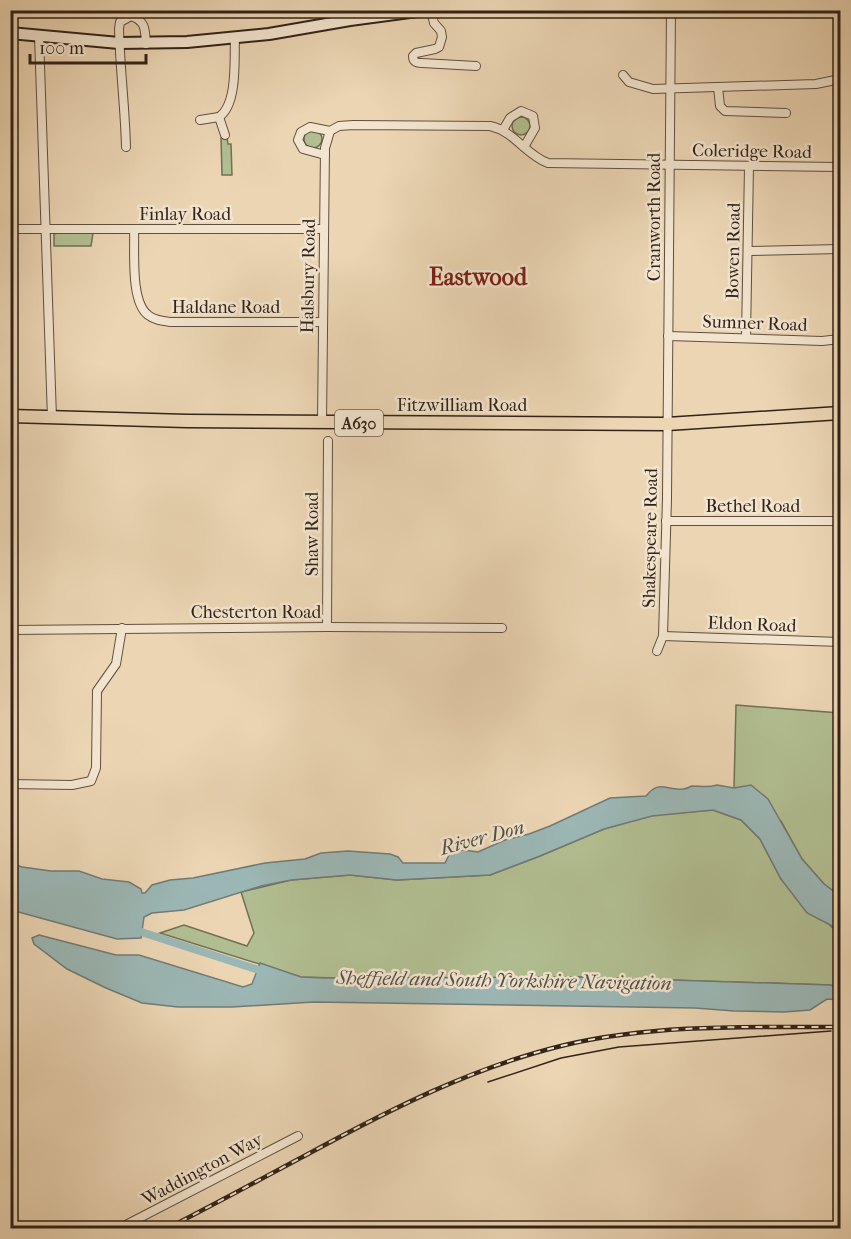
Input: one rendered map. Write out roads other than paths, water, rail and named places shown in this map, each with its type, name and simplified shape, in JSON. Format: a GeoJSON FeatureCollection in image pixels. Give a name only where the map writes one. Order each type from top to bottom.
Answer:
{"type":"FeatureCollection","features":[{"type":"Feature","properties":{"kind":"main road","name":"Fitzwilliam Road"},"geometry":{"type":"LineString","coordinates":[[10,416],[322,422],[667,424],[840,413]]}},
{"type":"Feature","properties":{"kind":"street"},"geometry":{"type":"LineString","coordinates":[[432,10],[434,23],[441,31],[441,43],[435,50],[416,53],[413,60],[416,63],[476,66]]}},
{"type":"Feature","properties":{"kind":"street","name":"Cranworth Road"},"geometry":{"type":"LineString","coordinates":[[667,424],[671,10]]}},
{"type":"Feature","properties":{"kind":"street"},"geometry":{"type":"LineString","coordinates":[[10,33],[119,44],[146,44],[235,38],[421,11]]}},
{"type":"Feature","properties":{"kind":"street"},"geometry":{"type":"LineString","coordinates":[[126,147],[125,100],[119,44],[120,22],[131,13],[143,22],[146,44]]}},
{"type":"Feature","properties":{"kind":"street"},"geometry":{"type":"LineString","coordinates":[[39,36],[52,418]]}},
{"type":"Feature","properties":{"kind":"street"},"geometry":{"type":"LineString","coordinates":[[200,120],[219,117],[226,111],[231,97],[235,38]]}},
{"type":"Feature","properties":{"kind":"street"},"geometry":{"type":"LineString","coordinates":[[622,75],[629,82],[648,88],[816,84],[840,79]]}},
{"type":"Feature","properties":{"kind":"street"},"geometry":{"type":"LineString","coordinates":[[718,87],[720,106],[726,111],[786,113]]}},
{"type":"Feature","properties":{"kind":"street"},"geometry":{"type":"LineString","coordinates":[[325,155],[303,149],[299,144],[299,135],[310,127],[330,131],[339,126],[352,125],[490,126],[503,130],[516,113],[526,111],[533,116],[535,128],[524,147]]}},
{"type":"Feature","properties":{"kind":"street"},"geometry":{"type":"LineString","coordinates":[[219,117],[225,135]]}},
{"type":"Feature","properties":{"kind":"street","name":"Coleridge Road"},"geometry":{"type":"LineString","coordinates":[[503,130],[535,156],[548,163],[840,167]]}},
{"type":"Feature","properties":{"kind":"street","name":"Halsbury Road"},"geometry":{"type":"LineString","coordinates":[[322,422],[325,155],[330,131]]}},
{"type":"Feature","properties":{"kind":"street","name":"Bowen Road"},"geometry":{"type":"LineString","coordinates":[[746,337],[749,166]]}},
{"type":"Feature","properties":{"kind":"street","name":"Finlay Road"},"geometry":{"type":"LineString","coordinates":[[10,229],[323,229]]}},
{"type":"Feature","properties":{"kind":"street","name":"Haldane Road"},"geometry":{"type":"LineString","coordinates":[[134,229],[138,298],[144,311],[155,319],[170,322],[322,322]]}},
{"type":"Feature","properties":{"kind":"street"},"geometry":{"type":"LineString","coordinates":[[749,251],[840,249]]}},
{"type":"Feature","properties":{"kind":"street","name":"Sumner Road"},"geometry":{"type":"LineString","coordinates":[[668,336],[822,341],[840,339]]}},
{"type":"Feature","properties":{"kind":"street","name":"Shakespeare Road"},"geometry":{"type":"LineString","coordinates":[[657,651],[663,636],[667,424]]}},
{"type":"Feature","properties":{"kind":"street","name":"Shaw Road"},"geometry":{"type":"LineString","coordinates":[[327,627],[328,441]]}},
{"type":"Feature","properties":{"kind":"street","name":"Bethel Road"},"geometry":{"type":"LineString","coordinates":[[666,520],[840,521]]}},
{"type":"Feature","properties":{"kind":"street"},"geometry":{"type":"LineString","coordinates":[[10,784],[72,785],[92,781],[96,768],[97,691],[116,664],[123,628]]}},
{"type":"Feature","properties":{"kind":"street","name":"Chesterton Road"},"geometry":{"type":"LineString","coordinates":[[10,630],[502,628]]}},
{"type":"Feature","properties":{"kind":"street","name":"Eldon Road"},"geometry":{"type":"LineString","coordinates":[[663,636],[840,642]]}},
{"type":"Feature","properties":{"kind":"street","name":"Waddington Way"},"geometry":{"type":"LineString","coordinates":[[120,1228],[298,1136]]}},
{"type":"Feature","properties":{"kind":"water"},"geometry":{"type":"Polygon","coordinates":[[[717,785],[734,788],[751,785],[768,799],[802,859],[824,884],[840,896],[840,930],[807,913],[781,879],[760,839],[741,820],[713,810],[652,816],[604,829],[490,875],[397,880],[350,875],[291,880],[261,886],[184,910],[152,913],[144,917],[141,938],[117,939],[11,910],[11,863],[51,871],[79,871],[102,879],[129,882],[145,893],[152,885],[170,880],[193,878],[265,863],[305,859],[321,853],[348,851],[390,854],[398,857],[403,863],[445,863],[449,855],[447,848],[478,852],[505,840],[550,826],[610,798],[646,796],[659,787],[683,789],[692,786],[717,785]]]}},
{"type":"Feature","properties":{"kind":"water"},"geometry":{"type":"Polygon","coordinates":[[[39,935],[116,955],[139,955],[243,987],[252,984],[260,963],[301,977],[323,978],[578,977],[830,985],[840,988],[840,1000],[827,999],[810,1010],[784,1012],[695,1008],[314,1002],[232,1007],[178,1007],[142,1003],[67,969],[34,944],[32,938],[39,935]]]}},
{"type":"Feature","properties":{"kind":"waterway","name":"Sheffield and South Yorkshire Navigation"},"geometry":{"type":"LineString","coordinates":[[132,929],[268,973]]}},
{"type":"Feature","properties":{"kind":"tram line"},"geometry":{"type":"LineString","coordinates":[[488,1082],[561,1058],[619,1047],[831,1031]]}},
{"type":"Feature","properties":{"kind":"railway"},"geometry":{"type":"LineString","coordinates":[[168,1228],[339,1137],[433,1091],[531,1054],[565,1045],[633,1033],[702,1028],[840,1027]]}},
{"type":"Feature","properties":{"kind":"district","name":"Eastwood"},"geometry":{"type":"Point","coordinates":[478,277]}},
{"type":"Feature","properties":{"kind":"water label","name":"River Don"},"geometry":{"type":"Point","coordinates":[482,837]}}]}
